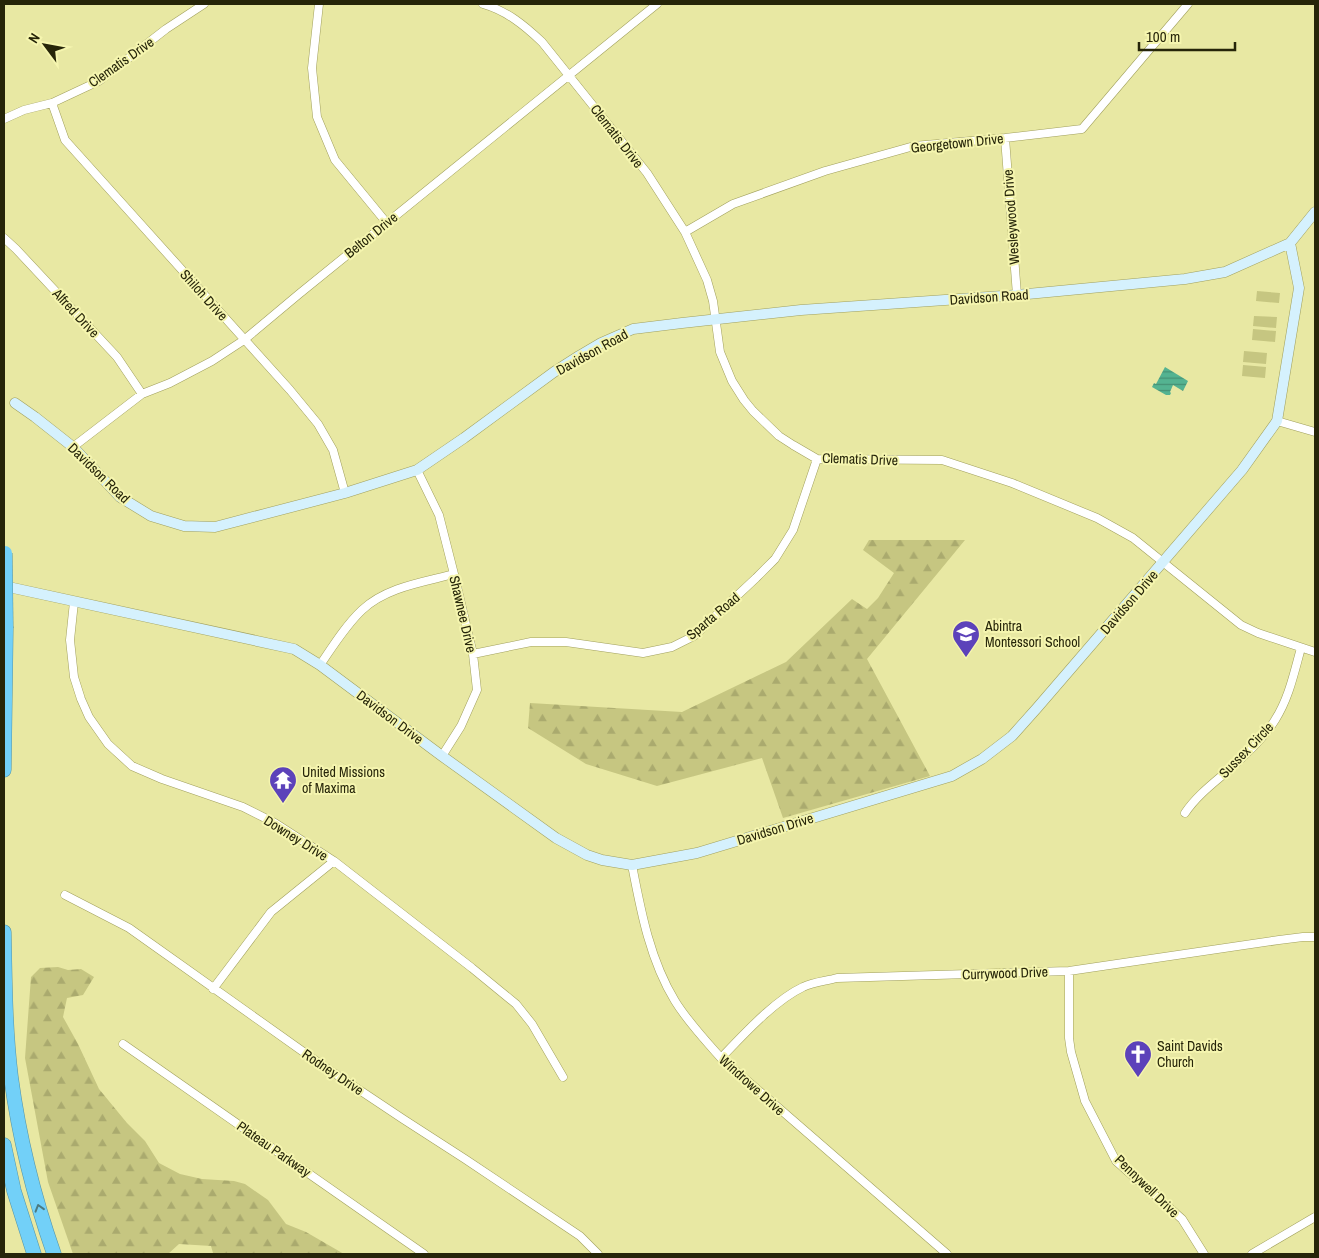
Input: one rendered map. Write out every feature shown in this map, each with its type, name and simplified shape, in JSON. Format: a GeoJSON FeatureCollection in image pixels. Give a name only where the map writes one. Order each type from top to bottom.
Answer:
{"type":"FeatureCollection","features":[{"type":"Feature","properties":{"kind":"highway"},"geometry":{"type":"LineString","coordinates":[[4,550],[6,628],[4,770]]}},
{"type":"Feature","properties":{"kind":"highway"},"geometry":{"type":"LineString","coordinates":[[4,932],[6,1026],[11,1078],[24,1154],[54,1254]]}},
{"type":"Feature","properties":{"kind":"highway"},"geometry":{"type":"LineString","coordinates":[[4,1145],[14,1191],[34,1254]]}},
{"type":"Feature","properties":{"kind":"street","name":"Clematis Drive"},"geometry":{"type":"LineString","coordinates":[[4,119],[24,110],[52,103],[99,81],[166,29],[204,4]]}},
{"type":"Feature","properties":{"kind":"street"},"geometry":{"type":"LineString","coordinates":[[318,4],[312,68],[317,116],[335,160],[386,222]]}},
{"type":"Feature","properties":{"kind":"street","name":"Clematis Drive"},"geometry":{"type":"LineString","coordinates":[[483,4],[506,13],[525,26],[542,42],[646,173],[685,232],[707,280],[720,352],[732,381],[744,400],[779,436],[817,458],[942,460],[1012,483],[1097,518],[1133,538],[1241,625],[1258,633],[1315,652]]}},
{"type":"Feature","properties":{"kind":"street","name":"Belton Drive"},"geometry":{"type":"LineString","coordinates":[[73,447],[142,394],[204,366],[244,340],[386,222],[657,4]]}},
{"type":"Feature","properties":{"kind":"street","name":"Georgetown Drive"},"geometry":{"type":"LineString","coordinates":[[685,232],[733,204],[835,169],[914,146],[1082,129],[1188,4]]}},
{"type":"Feature","properties":{"kind":"street","name":"Shiloh Drive"},"geometry":{"type":"LineString","coordinates":[[52,103],[65,140],[290,390],[318,424],[333,450],[345,493]]}},
{"type":"Feature","properties":{"kind":"street","name":"Wesleywood Drive"},"geometry":{"type":"LineString","coordinates":[[1005,138],[1017,295]]}},
{"type":"Feature","properties":{"kind":"street","name":"Davidson Road"},"geometry":{"type":"LineString","coordinates":[[15,404],[73,447],[120,497],[151,516],[184,526],[215,527],[345,493],[417,470],[578,356],[632,329],[801,310],[1017,295],[1185,280],[1225,272],[1290,243],[1315,212]]}},
{"type":"Feature","properties":{"kind":"street","name":"Alfred Drive"},"geometry":{"type":"LineString","coordinates":[[4,238],[117,357],[142,394]]}},
{"type":"Feature","properties":{"kind":"street","name":"Davidson Drive"},"geometry":{"type":"LineString","coordinates":[[4,586],[294,649],[320,665],[556,838],[587,855],[602,860],[632,865],[697,853],[952,776],[982,759],[1012,736],[1164,563],[1242,470],[1277,421],[1299,288],[1290,243]]}},
{"type":"Feature","properties":{"kind":"street"},"geometry":{"type":"LineString","coordinates":[[1277,421],[1315,432]]}},
{"type":"Feature","properties":{"kind":"street","name":"Sparta Road"},"geometry":{"type":"LineString","coordinates":[[473,654],[530,642],[566,642],[643,653],[672,647],[694,636],[775,559],[792,530],[817,458]]}},
{"type":"Feature","properties":{"kind":"street","name":"Shawnee Drive"},"geometry":{"type":"LineString","coordinates":[[417,470],[439,515],[473,654],[477,690],[461,726],[442,756]]}},
{"type":"Feature","properties":{"kind":"street"},"geometry":{"type":"LineString","coordinates":[[320,665],[363,609],[380,597],[398,589],[454,574]]}},
{"type":"Feature","properties":{"kind":"street","name":"Downey Drive"},"geometry":{"type":"LineString","coordinates":[[74,602],[70,640],[74,677],[89,717],[108,744],[132,766],[162,779],[243,807],[275,823],[334,861],[516,1004],[532,1024],[563,1077]]}},
{"type":"Feature","properties":{"kind":"street","name":"Sussex Circle"},"geometry":{"type":"LineString","coordinates":[[1185,813],[1202,792],[1258,742],[1275,721],[1289,691],[1301,648]]}},
{"type":"Feature","properties":{"kind":"street"},"geometry":{"type":"LineString","coordinates":[[213,989],[271,912],[334,861]]}},
{"type":"Feature","properties":{"kind":"street","name":"Windrowe Drive"},"geometry":{"type":"LineString","coordinates":[[632,865],[642,917],[658,967],[675,1001],[696,1030],[721,1058],[947,1254]]}},
{"type":"Feature","properties":{"kind":"street","name":"Rodney Drive"},"geometry":{"type":"LineString","coordinates":[[65,895],[129,928],[319,1063],[580,1236],[598,1254]]}},
{"type":"Feature","properties":{"kind":"street","name":"Currywood Drive"},"geometry":{"type":"LineString","coordinates":[[721,1058],[746,1031],[794,991],[837,978],[1069,971],[1279,940],[1302,937],[1315,938]]}},
{"type":"Feature","properties":{"kind":"street","name":"Pennywell Drive"},"geometry":{"type":"LineString","coordinates":[[1069,971],[1069,1038],[1071,1052],[1085,1101],[1116,1161],[1182,1219],[1204,1254]]}},
{"type":"Feature","properties":{"kind":"street","name":"Plateau Parkway"},"geometry":{"type":"LineString","coordinates":[[123,1044],[424,1254]]}},
{"type":"Feature","properties":{"kind":"street"},"geometry":{"type":"LineString","coordinates":[[1252,1254],[1315,1216]]}},
{"type":"Feature","properties":{"kind":"green space"},"geometry":{"type":"Polygon","coordinates":[[[1257,291],[1280,293],[1279,303],[1256,301],[1257,291]]]}},
{"type":"Feature","properties":{"kind":"green space"},"geometry":{"type":"Polygon","coordinates":[[[1254,316],[1277,317],[1276,328],[1253,326],[1254,316]]]}},
{"type":"Feature","properties":{"kind":"green space"},"geometry":{"type":"Polygon","coordinates":[[[1253,329],[1276,331],[1275,342],[1252,340],[1253,329]]]}},
{"type":"Feature","properties":{"kind":"green space"},"geometry":{"type":"Polygon","coordinates":[[[1244,351],[1267,353],[1266,364],[1243,362],[1244,351]]]}},
{"type":"Feature","properties":{"kind":"green space"},"geometry":{"type":"Polygon","coordinates":[[[1243,365],[1266,367],[1265,378],[1242,376],[1243,365]]]}},
{"type":"Feature","properties":{"kind":"green space"},"geometry":{"type":"Polygon","coordinates":[[[869,540],[965,540],[867,659],[930,776],[783,818],[762,758],[657,786],[586,764],[528,728],[530,703],[682,712],[786,662],[852,599],[867,609],[878,598],[894,573],[863,550],[869,540]]]}},
{"type":"Feature","properties":{"kind":"green space"},"geometry":{"type":"Polygon","coordinates":[[[58,967],[68,970],[81,969],[94,977],[83,995],[67,998],[63,1017],[99,1089],[127,1123],[145,1141],[159,1163],[180,1174],[202,1179],[234,1181],[245,1184],[268,1200],[286,1224],[306,1232],[344,1254],[213,1254],[211,1246],[179,1244],[168,1254],[73,1254],[48,1182],[25,1058],[31,977],[40,968],[58,967]]]}},
{"type":"Feature","properties":{"kind":"shaded area"},"geometry":{"type":"Polygon","coordinates":[[[1165,367],[1188,381],[1183,391],[1173,385],[1170,395],[1166,395],[1152,387],[1154,383],[1156,384],[1165,367]]]}},
{"type":"Feature","properties":{"kind":"place","name":"Abintra Montessori School"},"geometry":{"type":"Point","coordinates":[966,658]}},
{"type":"Feature","properties":{"kind":"place","name":"United Missions of Maxima"},"geometry":{"type":"Point","coordinates":[283,804]}},
{"type":"Feature","properties":{"kind":"place","name":"Saint Davids Church"},"geometry":{"type":"Point","coordinates":[1138,1078]}}]}
